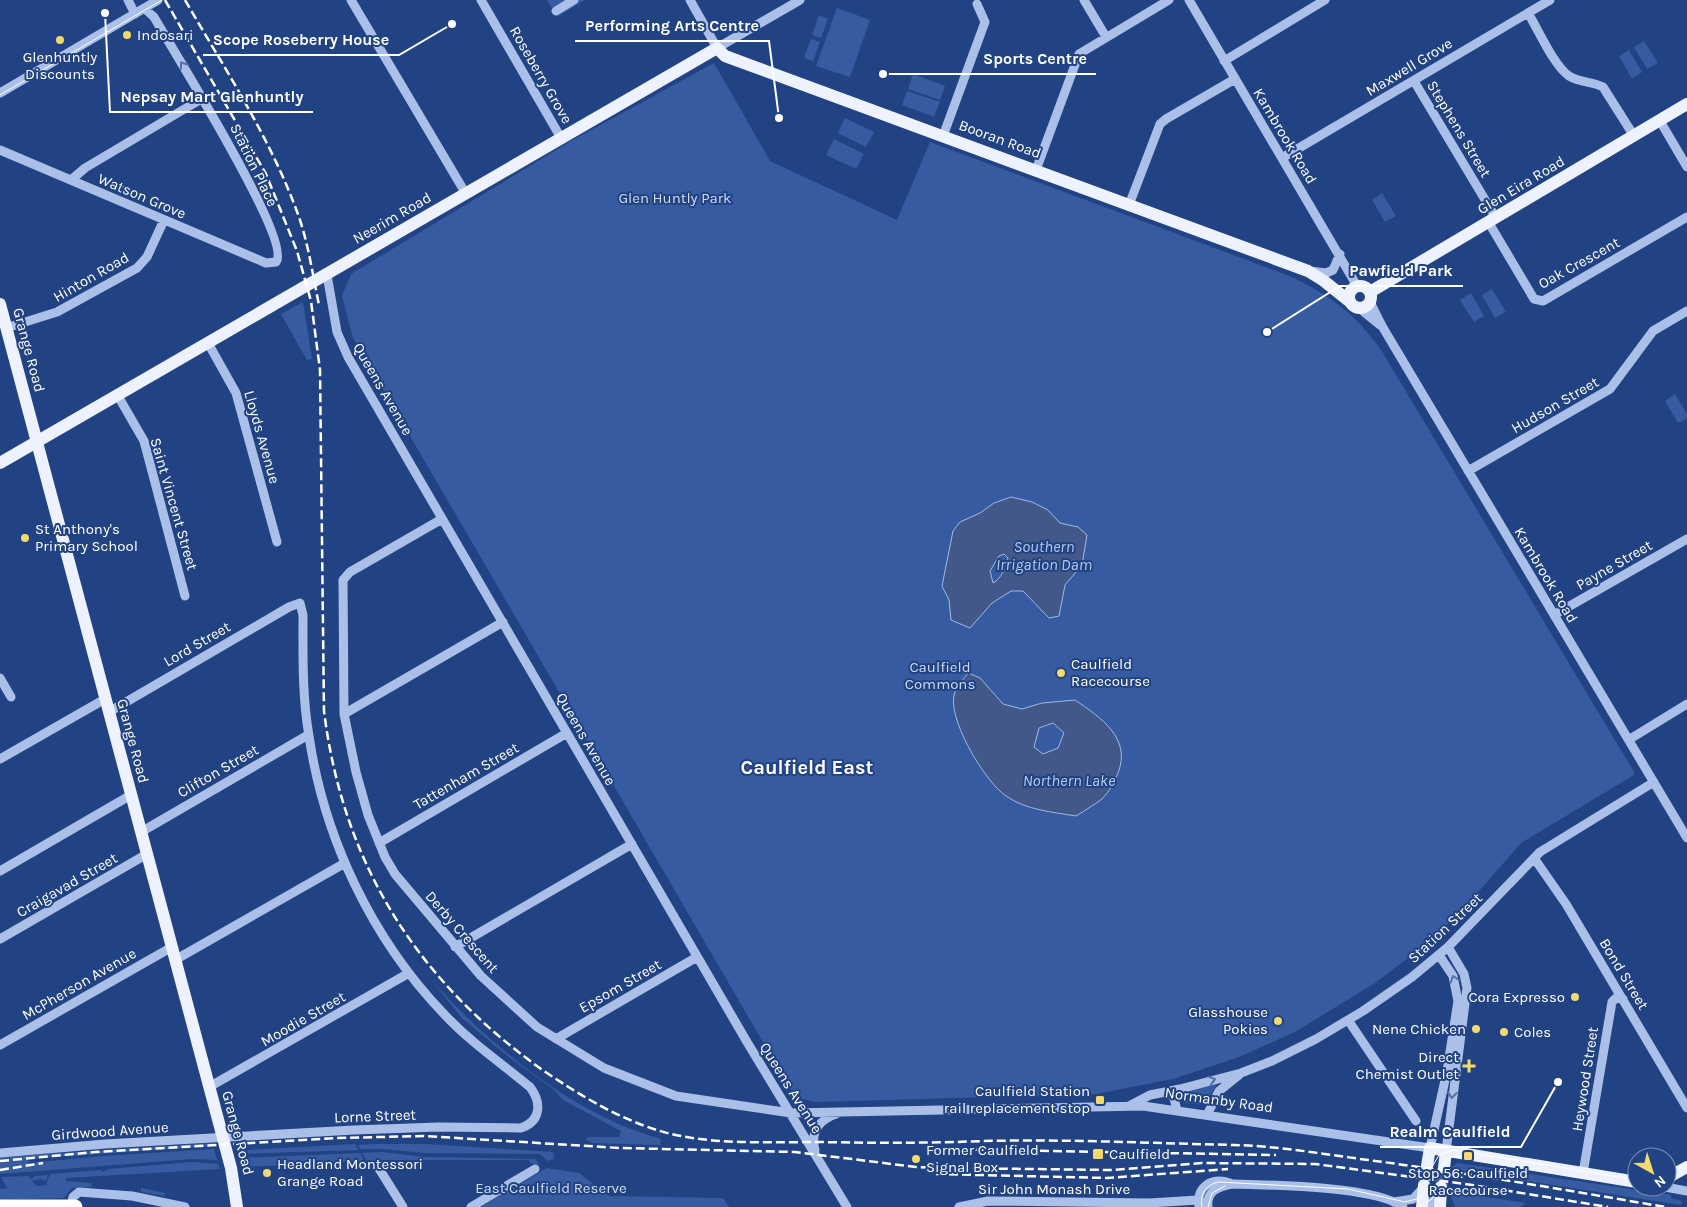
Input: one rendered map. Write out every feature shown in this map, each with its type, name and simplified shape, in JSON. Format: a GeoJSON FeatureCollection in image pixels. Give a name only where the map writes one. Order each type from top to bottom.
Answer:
{"type":"FeatureCollection","features":[{"type":"Feature","properties":{"kind":"highway"},"geometry":{"type":"LineString","coordinates":[[0,1207],[75,1207]]}},
{"type":"Feature","properties":{"kind":"main road","name":"Neerim Road"},"geometry":{"type":"LineString","coordinates":[[0,464],[718,48]]}},
{"type":"Feature","properties":{"kind":"main road","name":"Booran Road"},"geometry":{"type":"LineString","coordinates":[[718,48],[725,56],[1308,271],[1324,281],[1362,301],[1366,287],[1355,287],[1324,281]]}},
{"type":"Feature","properties":{"kind":"main road","name":"Glen Eira Road"},"geometry":{"type":"LineString","coordinates":[[1362,301],[1492,220],[1687,104]]}},
{"type":"Feature","properties":{"kind":"main road","name":"Grange Road"},"geometry":{"type":"LineString","coordinates":[[0,304],[209,1087],[243,1207]]}},
{"type":"Feature","properties":{"kind":"main road","name":"Normanby Road"},"geometry":{"type":"LineString","coordinates":[[1430,1148],[1627,1180]]}},
{"type":"Feature","properties":{"kind":"main road"},"geometry":{"type":"LineString","coordinates":[[1427,1166],[1430,1148]]}},
{"type":"Feature","properties":{"kind":"main road"},"geometry":{"type":"LineString","coordinates":[[1444,1168],[1446,1151]]}},
{"type":"Feature","properties":{"kind":"main road"},"geometry":{"type":"LineString","coordinates":[[1422,1207],[1424,1185]]}},
{"type":"Feature","properties":{"kind":"street"},"geometry":{"type":"LineString","coordinates":[[128,0],[135,14]]}},
{"type":"Feature","properties":{"kind":"street"},"geometry":{"type":"LineString","coordinates":[[352,0],[466,194]]}},
{"type":"Feature","properties":{"kind":"street","name":"Roseberry Grove"},"geometry":{"type":"LineString","coordinates":[[481,0],[562,138]]}},
{"type":"Feature","properties":{"kind":"street"},"geometry":{"type":"LineString","coordinates":[[556,10],[574,0]]}},
{"type":"Feature","properties":{"kind":"street","name":"Booran Road"},"geometry":{"type":"LineString","coordinates":[[690,0],[718,48]]}},
{"type":"Feature","properties":{"kind":"street","name":"Neerim Road"},"geometry":{"type":"LineString","coordinates":[[718,48],[800,0]]}},
{"type":"Feature","properties":{"kind":"street"},"geometry":{"type":"LineString","coordinates":[[1084,0],[1106,37]]}},
{"type":"Feature","properties":{"kind":"street"},"geometry":{"type":"LineString","coordinates":[[1036,170],[1079,54],[1169,0]]}},
{"type":"Feature","properties":{"kind":"street","name":"Kambrook Road"},"geometry":{"type":"LineString","coordinates":[[1188,0],[1340,254],[1355,287]]}},
{"type":"Feature","properties":{"kind":"street","name":"Maxwell Grove"},"geometry":{"type":"LineString","coordinates":[[1282,158],[1550,0]]}},
{"type":"Feature","properties":{"kind":"street"},"geometry":{"type":"LineString","coordinates":[[0,93],[157,1]]}},
{"type":"Feature","properties":{"kind":"street"},"geometry":{"type":"LineString","coordinates":[[1224,61],[1319,2]]}},
{"type":"Feature","properties":{"kind":"street"},"geometry":{"type":"LineString","coordinates":[[943,136],[985,22],[977,4]]}},
{"type":"Feature","properties":{"kind":"street","name":"Station Place"},"geometry":{"type":"LineString","coordinates":[[144,8],[154,17],[203,98],[261,207],[278,253],[278,259],[274,263]]}},
{"type":"Feature","properties":{"kind":"street"},"geometry":{"type":"LineString","coordinates":[[1528,13],[1562,70],[1575,79],[1594,83],[1602,88],[1634,136]]}},
{"type":"Feature","properties":{"kind":"street"},"geometry":{"type":"LineString","coordinates":[[1129,205],[1160,124],[1235,79]]}},
{"type":"Feature","properties":{"kind":"street","name":"Stephens Street"},"geometry":{"type":"LineString","coordinates":[[1414,80],[1492,220]]}},
{"type":"Feature","properties":{"kind":"street"},"geometry":{"type":"LineString","coordinates":[[71,180],[85,168],[203,98]]}},
{"type":"Feature","properties":{"kind":"street"},"geometry":{"type":"LineString","coordinates":[[1660,120],[1687,166]]}},
{"type":"Feature","properties":{"kind":"street","name":"Watson Grove"},"geometry":{"type":"LineString","coordinates":[[0,150],[266,263],[274,263]]}},
{"type":"Feature","properties":{"kind":"street","name":"Oak Crescent"},"geometry":{"type":"LineString","coordinates":[[1492,220],[1534,299],[1543,300],[1687,217]]}},
{"type":"Feature","properties":{"kind":"street","name":"Hinton Road"},"geometry":{"type":"LineString","coordinates":[[6,328],[57,312],[137,268],[147,257],[164,220]]}},
{"type":"Feature","properties":{"kind":"street"},"geometry":{"type":"LineString","coordinates":[[1308,271],[1329,272],[1335,267],[1340,254]]}},
{"type":"Feature","properties":{"kind":"street","name":"Queens Avenue"},"geometry":{"type":"LineString","coordinates":[[322,277],[337,332],[344,349],[697,957],[847,1207]]}},
{"type":"Feature","properties":{"kind":"street","name":"Kambrook Road"},"geometry":{"type":"LineString","coordinates":[[1362,301],[1382,326],[1554,616],[1630,739],[1687,838]]}},
{"type":"Feature","properties":{"kind":"street","name":"Hudson Street"},"geometry":{"type":"LineString","coordinates":[[1468,471],[1610,389],[1653,331],[1687,311]]}},
{"type":"Feature","properties":{"kind":"street","name":"Lloyds Avenue"},"geometry":{"type":"LineString","coordinates":[[208,343],[235,390],[277,542]]}},
{"type":"Feature","properties":{"kind":"street","name":"Saint Vincent Street"},"geometry":{"type":"LineString","coordinates":[[118,396],[144,441],[186,596]]}},
{"type":"Feature","properties":{"kind":"street","name":"Derby Crescent"},"geometry":{"type":"LineString","coordinates":[[442,518],[343,578],[344,714],[356,772],[378,843],[394,874],[455,947],[507,1002],[556,1039],[604,1068],[676,1096],[791,1113]]}},
{"type":"Feature","properties":{"kind":"street","name":"Payne Street"},"geometry":{"type":"LineString","coordinates":[[1554,616],[1687,539]]}},
{"type":"Feature","properties":{"kind":"street","name":"Lord Street"},"geometry":{"type":"LineString","coordinates":[[109,712],[288,607],[300,603],[303,615],[304,691],[308,735]]}},
{"type":"Feature","properties":{"kind":"street"},"geometry":{"type":"LineString","coordinates":[[344,714],[502,622]]}},
{"type":"Feature","properties":{"kind":"street"},"geometry":{"type":"LineString","coordinates":[[0,678],[11,696]]}},
{"type":"Feature","properties":{"kind":"street"},"geometry":{"type":"LineString","coordinates":[[0,759],[105,699]]}},
{"type":"Feature","properties":{"kind":"street"},"geometry":{"type":"LineString","coordinates":[[1630,739],[1687,704]]}},
{"type":"Feature","properties":{"kind":"street","name":"Tattenham Street"},"geometry":{"type":"LineString","coordinates":[[378,843],[567,733]]}},
{"type":"Feature","properties":{"kind":"street"},"geometry":{"type":"LineString","coordinates":[[308,735],[323,801],[345,862],[371,915],[409,973]]}},
{"type":"Feature","properties":{"kind":"street","name":"Clifton Street"},"geometry":{"type":"LineString","coordinates":[[141,832],[308,735]]}},
{"type":"Feature","properties":{"kind":"street","name":"Station Street"},"geometry":{"type":"LineString","coordinates":[[1129,1106],[1150,1095],[1241,1073],[1292,1051],[1348,1020],[1397,988],[1439,955],[1534,858],[1566,834],[1654,782]]}},
{"type":"Feature","properties":{"kind":"street"},"geometry":{"type":"LineString","coordinates":[[0,871],[131,795]]}},
{"type":"Feature","properties":{"kind":"street"},"geometry":{"type":"LineString","coordinates":[[455,947],[632,844]]}},
{"type":"Feature","properties":{"kind":"street","name":"Craigavad Street"},"geometry":{"type":"LineString","coordinates":[[0,939],[147,854]]}},
{"type":"Feature","properties":{"kind":"street","name":"Bond Street"},"geometry":{"type":"LineString","coordinates":[[1534,858],[1566,904],[1687,1108]]}},
{"type":"Feature","properties":{"kind":"street"},"geometry":{"type":"LineString","coordinates":[[175,960],[345,862]]}},
{"type":"Feature","properties":{"kind":"street","name":"McPherson Avenue"},"geometry":{"type":"LineString","coordinates":[[0,1045],[172,947]]}},
{"type":"Feature","properties":{"kind":"street"},"geometry":{"type":"LineString","coordinates":[[1446,1151],[1467,988],[1464,974],[1448,947]]}},
{"type":"Feature","properties":{"kind":"street"},"geometry":{"type":"LineString","coordinates":[[1430,1148],[1447,1071],[1458,1001],[1453,976],[1439,955]]}},
{"type":"Feature","properties":{"kind":"street","name":"Epsom Street"},"geometry":{"type":"LineString","coordinates":[[556,1039],[697,957]]}},
{"type":"Feature","properties":{"kind":"street","name":"Moodie Street"},"geometry":{"type":"LineString","coordinates":[[209,1087],[409,973]]}},
{"type":"Feature","properties":{"kind":"street","name":"Lorne Street"},"geometry":{"type":"LineString","coordinates":[[223,1138],[354,1130],[438,1127],[508,1129],[527,1126],[537,1115],[537,1096],[530,1087],[458,1028],[409,973]]}},
{"type":"Feature","properties":{"kind":"street","name":"Heywood Street"},"geometry":{"type":"LineString","coordinates":[[1584,1173],[1612,1004],[1616,998],[1623,999]]}},
{"type":"Feature","properties":{"kind":"street"},"geometry":{"type":"LineString","coordinates":[[1348,1020],[1416,1121]]}},
{"type":"Feature","properties":{"kind":"street","name":"Station Street"},"geometry":{"type":"LineString","coordinates":[[1207,1115],[1218,1091],[1241,1073]]}},
{"type":"Feature","properties":{"kind":"street"},"geometry":{"type":"LineString","coordinates":[[1177,1110],[1174,1097],[1176,1092],[1182,1088]]}},
{"type":"Feature","properties":{"kind":"street","name":"Normanby Road"},"geometry":{"type":"LineString","coordinates":[[791,1113],[1129,1106],[1177,1110],[1430,1148]]}},
{"type":"Feature","properties":{"kind":"street"},"geometry":{"type":"LineString","coordinates":[[817,1157],[813,1141],[817,1127],[824,1120],[841,1112]]}},
{"type":"Feature","properties":{"kind":"street","name":"Girdwood Avenue"},"geometry":{"type":"LineString","coordinates":[[0,1153],[223,1138]]}},
{"type":"Feature","properties":{"kind":"street"},"geometry":{"type":"LineString","coordinates":[[378,1167],[402,1207]]}},
{"type":"Feature","properties":{"kind":"street"},"geometry":{"type":"LineString","coordinates":[[471,1207],[535,1169]]}},
{"type":"Feature","properties":{"kind":"street","name":"Sir John Monash Drive"},"geometry":{"type":"LineString","coordinates":[[960,1207],[988,1201],[1081,1204],[1149,1203],[1160,1206],[1202,1205],[1214,1190],[1233,1184],[1349,1191],[1394,1202],[1404,1207]]}},
{"type":"Feature","properties":{"kind":"street","name":"Sir John Monash Drive"},"geometry":{"type":"LineString","coordinates":[[1394,1202],[1413,1199],[1420,1194],[1424,1185]]}},
{"type":"Feature","properties":{"kind":"street"},"geometry":{"type":"LineString","coordinates":[[71,1207],[73,1197],[79,1192],[132,1196],[185,1207]]}},
{"type":"Feature","properties":{"kind":"green space"},"geometry":{"type":"Polygon","coordinates":[[[547,0],[585,0],[557,17],[547,0]]]}},
{"type":"Feature","properties":{"kind":"green space"},"geometry":{"type":"Polygon","coordinates":[[[837,8],[870,20],[850,77],[816,66],[837,8]]]}},
{"type":"Feature","properties":{"kind":"green space"},"geometry":{"type":"Polygon","coordinates":[[[819,15],[828,19],[821,38],[812,35],[819,15]]]}},
{"type":"Feature","properties":{"kind":"green space"},"geometry":{"type":"Polygon","coordinates":[[[811,39],[820,42],[813,61],[804,58],[811,39]]]}},
{"type":"Feature","properties":{"kind":"green space"},"geometry":{"type":"Polygon","coordinates":[[[1644,41],[1658,63],[1647,69],[1634,47],[1644,41]]]}},
{"type":"Feature","properties":{"kind":"green space"},"geometry":{"type":"Polygon","coordinates":[[[1629,50],[1642,72],[1632,79],[1619,56],[1629,50]]]}},
{"type":"Feature","properties":{"kind":"green space","name":"Caulfield Racecourse"},"geometry":{"type":"Polygon","coordinates":[[[714,63],[770,161],[897,220],[930,142],[1287,275],[1315,289],[1339,305],[1361,325],[1381,350],[1634,772],[1634,775],[1521,843],[1458,915],[1420,949],[1375,983],[1295,1032],[1239,1057],[1173,1079],[1096,1094],[815,1102],[795,1097],[353,338],[342,296],[351,274],[571,141],[714,63]]]}},
{"type":"Feature","properties":{"kind":"green space"},"geometry":{"type":"Polygon","coordinates":[[[913,74],[945,86],[940,100],[908,89],[913,74]]]}},
{"type":"Feature","properties":{"kind":"green space"},"geometry":{"type":"Polygon","coordinates":[[[907,91],[940,102],[934,117],[902,105],[907,91]]]}},
{"type":"Feature","properties":{"kind":"green space"},"geometry":{"type":"Polygon","coordinates":[[[845,118],[874,132],[866,147],[838,133],[845,118]]]}},
{"type":"Feature","properties":{"kind":"green space"},"geometry":{"type":"Polygon","coordinates":[[[834,139],[864,154],[856,169],[826,155],[834,139]]]}},
{"type":"Feature","properties":{"kind":"green space"},"geometry":{"type":"Polygon","coordinates":[[[1382,193],[1396,216],[1385,222],[1372,200],[1382,193]]]}},
{"type":"Feature","properties":{"kind":"green space"},"geometry":{"type":"Polygon","coordinates":[[[1492,289],[1506,312],[1495,318],[1482,295],[1492,289]]]}},
{"type":"Feature","properties":{"kind":"green space"},"geometry":{"type":"Polygon","coordinates":[[[1471,293],[1484,316],[1474,322],[1460,300],[1471,293]]]}},
{"type":"Feature","properties":{"kind":"green space"},"geometry":{"type":"Polygon","coordinates":[[[303,302],[312,359],[307,360],[281,314],[303,302]]]}},
{"type":"Feature","properties":{"kind":"green space"},"geometry":{"type":"Polygon","coordinates":[[[1675,394],[1687,414],[1687,418],[1678,423],[1665,401],[1675,394]]]}},
{"type":"Feature","properties":{"kind":"green space"},"geometry":{"type":"Polygon","coordinates":[[[427,975],[476,1026],[533,1074],[596,1113],[628,1128],[661,1139],[660,1145],[593,1143],[586,1140],[588,1137],[619,1137],[621,1131],[563,1100],[553,1089],[510,1058],[462,1018],[427,975]]]}},
{"type":"Feature","properties":{"kind":"green space"},"geometry":{"type":"Polygon","coordinates":[[[1218,1082],[1205,1105],[1184,1103],[1181,1100],[1181,1093],[1218,1082]]]}},
{"type":"Feature","properties":{"kind":"green space"},"geometry":{"type":"Polygon","coordinates":[[[212,1143],[213,1146],[28,1159],[29,1163],[214,1149],[217,1160],[192,1159],[0,1174],[0,1157],[212,1143]]]}},
{"type":"Feature","properties":{"kind":"green space"},"geometry":{"type":"Polygon","coordinates":[[[235,1143],[243,1143],[246,1150],[355,1144],[358,1150],[238,1154],[235,1143]]]}},
{"type":"Feature","properties":{"kind":"green space"},"geometry":{"type":"Polygon","coordinates":[[[425,1144],[553,1152],[554,1159],[548,1161],[540,1154],[425,1153],[360,1149],[358,1145],[425,1144]]]}},
{"type":"Feature","properties":{"kind":"green space"},"geometry":{"type":"Polygon","coordinates":[[[382,1152],[425,1157],[535,1159],[540,1166],[530,1163],[529,1160],[384,1160],[371,1168],[362,1153],[382,1152]]]}},
{"type":"Feature","properties":{"kind":"green space"},"geometry":{"type":"Polygon","coordinates":[[[360,1153],[364,1161],[242,1167],[239,1158],[360,1153]]]}},
{"type":"Feature","properties":{"kind":"green space"},"geometry":{"type":"Polygon","coordinates":[[[192,1162],[218,1164],[220,1169],[66,1178],[66,1181],[91,1183],[92,1187],[72,1188],[64,1198],[0,1200],[0,1189],[7,1188],[1,1177],[29,1176],[31,1179],[35,1176],[48,1175],[46,1181],[41,1179],[32,1181],[37,1186],[46,1185],[50,1174],[101,1170],[103,1172],[108,1169],[192,1162]]]}},
{"type":"Feature","properties":{"kind":"green space"},"geometry":{"type":"Polygon","coordinates":[[[1457,1163],[1627,1188],[1627,1197],[1450,1169],[1457,1163]]]}},
{"type":"Feature","properties":{"kind":"green space","name":"East Caulfield Reserve"},"geometry":{"type":"Polygon","coordinates":[[[547,1168],[579,1173],[609,1196],[723,1198],[729,1207],[481,1207],[547,1168]]]}},
{"type":"Feature","properties":{"kind":"green space"},"geometry":{"type":"Polygon","coordinates":[[[1447,1187],[1454,1192],[1526,1203],[1520,1207],[1455,1207],[1447,1187]]]}},
{"type":"Feature","properties":{"kind":"green space"},"geometry":{"type":"Polygon","coordinates":[[[141,1188],[165,1193],[165,1196],[141,1192],[141,1188]]]}},
{"type":"Feature","properties":{"kind":"green space"},"geometry":{"type":"Polygon","coordinates":[[[1630,1197],[1671,1197],[1682,1201],[1681,1205],[1630,1197]]]}},
{"type":"Feature","properties":{"kind":"water","name":"Southern Irrigation Dam"},"geometry":{"type":"Polygon","coordinates":[[[1011,497],[1032,502],[1048,510],[1060,523],[1078,527],[1087,535],[1082,565],[1065,585],[1059,616],[1049,618],[1023,591],[1011,591],[992,603],[970,628],[951,620],[949,600],[942,586],[953,531],[960,522],[980,513],[994,503],[1011,497]],[[1004,554],[999,556],[990,571],[993,583],[1003,572],[1008,558],[1004,554]]]}},
{"type":"Feature","properties":{"kind":"water","name":"Northern Lake"},"geometry":{"type":"Polygon","coordinates":[[[968,673],[980,678],[1003,704],[1022,709],[1042,703],[1075,700],[1103,721],[1117,739],[1121,749],[1118,773],[1105,796],[1076,816],[1040,810],[1022,804],[1006,796],[997,788],[969,748],[956,716],[953,703],[955,692],[968,673]],[[1053,723],[1039,728],[1034,747],[1043,754],[1058,748],[1064,733],[1053,723]]]}},
{"type":"Feature","properties":{"kind":"tunnel"},"geometry":{"type":"LineString","coordinates":[[1424,1185],[1427,1166]]}},
{"type":"Feature","properties":{"kind":"tunnel"},"geometry":{"type":"LineString","coordinates":[[1441,1187],[1444,1168]]}},
{"type":"Feature","properties":{"kind":"tram line"},"geometry":{"type":"LineString","coordinates":[[0,95],[162,0]]}},
{"type":"Feature","properties":{"kind":"tram line"},"geometry":{"type":"LineString","coordinates":[[1432,1167],[1439,1155],[1454,1150],[1627,1178]]}},
{"type":"Feature","properties":{"kind":"tram line"},"geometry":{"type":"LineString","coordinates":[[1440,1168],[1450,1157],[1462,1156]]}},
{"type":"Feature","properties":{"kind":"tram line"},"geometry":{"type":"LineString","coordinates":[[1677,1170],[1687,1164]]}},
{"type":"Feature","properties":{"kind":"tram line"},"geometry":{"type":"LineString","coordinates":[[1202,1207],[1201,1202],[1205,1190],[1219,1182],[1348,1189],[1405,1202],[1420,1198],[1429,1185]]}},
{"type":"Feature","properties":{"kind":"tram line"},"geometry":{"type":"LineString","coordinates":[[1208,1207],[1212,1193],[1225,1186]]}},
{"type":"Feature","properties":{"kind":"tram line"},"geometry":{"type":"LineString","coordinates":[[1418,1207],[1432,1199],[1437,1186]]}},
{"type":"Feature","properties":{"kind":"railway"},"geometry":{"type":"LineString","coordinates":[[165,0],[266,174],[297,251],[311,301],[320,370],[324,711],[334,767],[349,820],[369,869],[394,915],[424,959],[459,999],[499,1036],[544,1071],[574,1091],[605,1108],[637,1123],[690,1138],[746,1142],[906,1143],[1060,1141],[1267,1147],[1442,1170],[1665,1207]]}},
{"type":"Feature","properties":{"kind":"railway"},"geometry":{"type":"LineString","coordinates":[[185,0],[248,107],[289,191],[303,231],[319,305]]}},
{"type":"Feature","properties":{"kind":"railway"},"geometry":{"type":"LineString","coordinates":[[0,1161],[95,1152],[338,1138],[424,1136],[620,1148],[795,1152],[916,1167],[946,1168],[1113,1170],[1202,1163],[1315,1164],[1472,1185],[1608,1207]]}},
{"type":"Feature","properties":{"kind":"railway"},"geometry":{"type":"LineString","coordinates":[[936,1149],[1276,1155]]}},
{"type":"Feature","properties":{"kind":"railway"},"geometry":{"type":"LineString","coordinates":[[0,1170],[43,1163]]}},
{"type":"Feature","properties":{"kind":"railway"},"geometry":{"type":"LineString","coordinates":[[936,1174],[1107,1178],[1228,1169]]}},
{"type":"Feature","properties":{"kind":"place","name":"Nepsay Mart Glenhuntly"},"geometry":{"type":"Point","coordinates":[105,13]}},
{"type":"Feature","properties":{"kind":"place","name":"Scope Roseberry House"},"geometry":{"type":"Point","coordinates":[452,24]}},
{"type":"Feature","properties":{"kind":"place","name":"Indosari"},"geometry":{"type":"Point","coordinates":[127,35]}},
{"type":"Feature","properties":{"kind":"place","name":"Glenhuntly Discounts"},"geometry":{"type":"Point","coordinates":[60,40]}},
{"type":"Feature","properties":{"kind":"place","name":"Sports Centre"},"geometry":{"type":"Point","coordinates":[883,74]}},
{"type":"Feature","properties":{"kind":"place","name":"Performing Arts Centre"},"geometry":{"type":"Point","coordinates":[779,118]}},
{"type":"Feature","properties":{"kind":"place","name":"Pawfield Park"},"geometry":{"type":"Point","coordinates":[1267,332]}},
{"type":"Feature","properties":{"kind":"place","name":"St Anthony's Primary School"},"geometry":{"type":"Point","coordinates":[25,538]}},
{"type":"Feature","properties":{"kind":"place","name":"Caulfield Racecourse"},"geometry":{"type":"Point","coordinates":[1061,673]}},
{"type":"Feature","properties":{"kind":"place","name":"Cora Expresso"},"geometry":{"type":"Point","coordinates":[1575,997]}},
{"type":"Feature","properties":{"kind":"place","name":"Glasshouse Pokies"},"geometry":{"type":"Point","coordinates":[1278,1021]}},
{"type":"Feature","properties":{"kind":"place","name":"Nene Chicken"},"geometry":{"type":"Point","coordinates":[1476,1029]}},
{"type":"Feature","properties":{"kind":"place","name":"Coles"},"geometry":{"type":"Point","coordinates":[1504,1032]}},
{"type":"Feature","properties":{"kind":"place","name":"Direct Chemist Outlet"},"geometry":{"type":"Point","coordinates":[1469,1066]}},
{"type":"Feature","properties":{"kind":"place","name":"Realm Caulfield"},"geometry":{"type":"Point","coordinates":[1558,1082]}},
{"type":"Feature","properties":{"kind":"place","name":"Caulfield Station rail replacement stop"},"geometry":{"type":"Point","coordinates":[1100,1100]}},
{"type":"Feature","properties":{"kind":"place","name":"Caulfield"},"geometry":{"type":"Point","coordinates":[1098,1154]}},
{"type":"Feature","properties":{"kind":"place","name":"Stop 56: Caulfield Racecourse"},"geometry":{"type":"Point","coordinates":[1468,1156]}},
{"type":"Feature","properties":{"kind":"place","name":"Former Caulfield Signal Box"},"geometry":{"type":"Point","coordinates":[916,1159]}},
{"type":"Feature","properties":{"kind":"place","name":"Headland Montessori Grange Road"},"geometry":{"type":"Point","coordinates":[267,1173]}},
{"type":"Feature","properties":{"kind":"district","name":"Caulfield East"},"geometry":{"type":"Point","coordinates":[807,767]}},
{"type":"Feature","properties":{"kind":"park label","name":"Glen Huntly Park"},"geometry":{"type":"Point","coordinates":[675,198]}},
{"type":"Feature","properties":{"kind":"park label","name":"Caulfield Commons"},"geometry":{"type":"Point","coordinates":[940,676]}}]}
